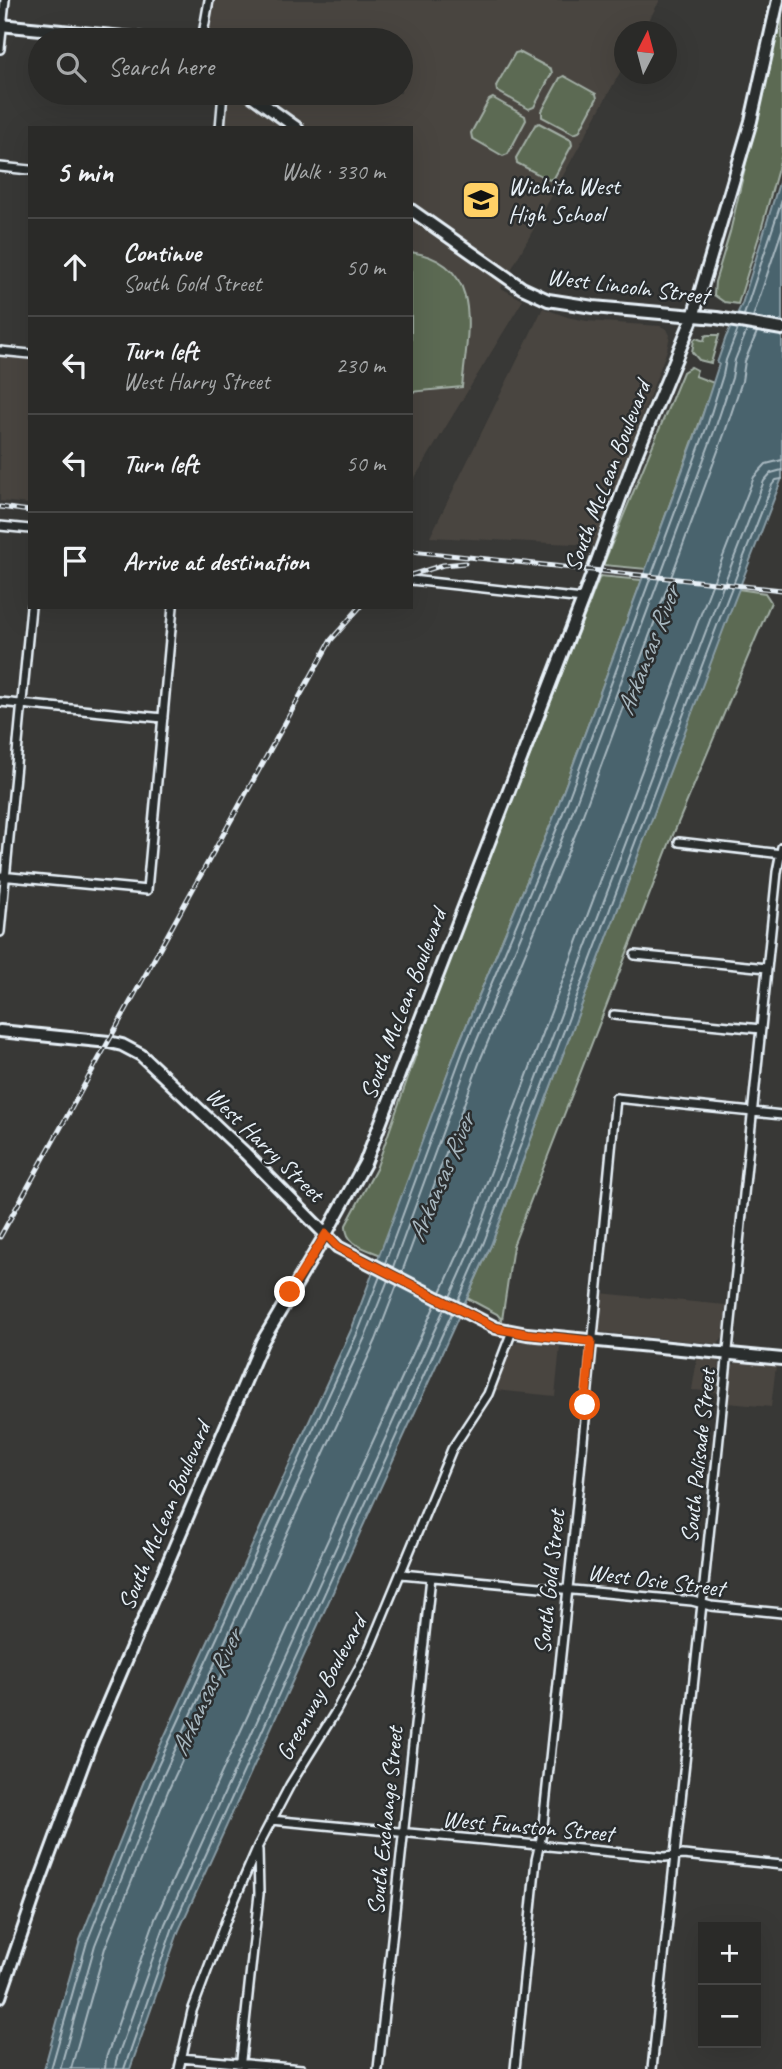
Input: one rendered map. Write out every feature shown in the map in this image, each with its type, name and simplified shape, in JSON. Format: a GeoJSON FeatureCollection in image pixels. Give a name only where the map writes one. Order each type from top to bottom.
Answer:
{"type":"FeatureCollection","features":[{"type":"Feature","properties":{"kind":"main road","name":"South McLean Boulevard"},"geometry":{"type":"LineString","coordinates":[[0,1997],[37,1886],[90,1745],[262,1342],[365,1163],[634,460],[693,317],[751,121],[778,0]]}},
{"type":"Feature","properties":{"kind":"main road"},"geometry":{"type":"LineString","coordinates":[[1,25],[32,28]]}},
{"type":"Feature","properties":{"kind":"main road"},"geometry":{"type":"LineString","coordinates":[[265,105],[294,126]]}},
{"type":"Feature","properties":{"kind":"main road","name":"West Lincoln Street"},"geometry":{"type":"LineString","coordinates":[[413,210],[531,294],[548,300],[593,307],[717,318],[782,329]]}},
{"type":"Feature","properties":{"kind":"main road","name":"West Harry Street"},"geometry":{"type":"LineString","coordinates":[[0,1031],[109,1042],[122,1045],[141,1055],[245,1153],[338,1247],[496,1328],[591,1341],[782,1359]]}},
{"type":"Feature","properties":{"kind":"street"},"geometry":{"type":"LineString","coordinates":[[0,49],[5,0]]}},
{"type":"Feature","properties":{"kind":"street"},"geometry":{"type":"LineString","coordinates":[[204,28],[209,0]]}},
{"type":"Feature","properties":{"kind":"street"},"geometry":{"type":"LineString","coordinates":[[220,126],[222,105]]}},
{"type":"Feature","properties":{"kind":"street"},"geometry":{"type":"LineString","coordinates":[[0,167],[28,170]]}},
{"type":"Feature","properties":{"kind":"street"},"geometry":{"type":"LineString","coordinates":[[0,351],[28,354]]}},
{"type":"Feature","properties":{"kind":"street"},"geometry":{"type":"LineString","coordinates":[[0,526],[28,530]]}},
{"type":"Feature","properties":{"kind":"street"},"geometry":{"type":"LineString","coordinates":[[413,580],[583,599]]}},
{"type":"Feature","properties":{"kind":"street"},"geometry":{"type":"LineString","coordinates":[[0,932],[3,876],[30,609]]}},
{"type":"Feature","properties":{"kind":"street"},"geometry":{"type":"LineString","coordinates":[[3,876],[147,890],[173,609]]}},
{"type":"Feature","properties":{"kind":"street"},"geometry":{"type":"LineString","coordinates":[[0,702],[163,718]]}},
{"type":"Feature","properties":{"kind":"street"},"geometry":{"type":"LineString","coordinates":[[679,842],[782,851]]}},
{"type":"Feature","properties":{"kind":"street","name":"South Palisade Street"},"geometry":{"type":"LineString","coordinates":[[652,2069],[777,872],[782,851]]}},
{"type":"Feature","properties":{"kind":"street"},"geometry":{"type":"LineString","coordinates":[[635,955],[767,968]]}},
{"type":"Feature","properties":{"kind":"street"},"geometry":{"type":"LineString","coordinates":[[614,1015],[761,1029]]}},
{"type":"Feature","properties":{"kind":"street","name":"South Gold Street"},"geometry":{"type":"LineString","coordinates":[[515,2069],[616,1098],[752,1112]]}},
{"type":"Feature","properties":{"kind":"street"},"geometry":{"type":"LineString","coordinates":[[752,1112],[782,1115]]}},
{"type":"Feature","properties":{"kind":"street","name":"Greenway Boulevard"},"geometry":{"type":"LineString","coordinates":[[179,2069],[192,2011],[228,1914],[258,1846],[289,1785],[336,1711],[369,1648],[452,1449],[488,1394],[512,1331]]}},
{"type":"Feature","properties":{"kind":"street","name":"West Osie Street"},"geometry":{"type":"LineString","coordinates":[[401,1574],[692,1601],[782,1613]]}},
{"type":"Feature","properties":{"kind":"street","name":"South Exchange Street"},"geometry":{"type":"LineString","coordinates":[[378,2069],[431,1577]]}},
{"type":"Feature","properties":{"kind":"street","name":"West Funston Street"},"geometry":{"type":"LineString","coordinates":[[271,1820],[539,1846],[665,1857],[683,1855],[782,1865]]}},
{"type":"Feature","properties":{"kind":"street"},"geometry":{"type":"LineString","coordinates":[[240,2066],[259,1894],[258,1846]]}},
{"type":"Feature","properties":{"kind":"street"},"geometry":{"type":"LineString","coordinates":[[181,2058],[240,2066],[302,2069]]}},
{"type":"Feature","properties":{"kind":"shaded area","name":"Wichita West High School"},"geometry":{"type":"Polygon","coordinates":[[[214,0],[660,0],[648,21],[614,21],[614,83],[501,288],[523,300],[413,481],[413,126],[224,126],[226,105],[413,105],[413,28],[210,28],[214,0]]]}},
{"type":"Feature","properties":{"kind":"shaded area"},"geometry":{"type":"Polygon","coordinates":[[[543,308],[587,321],[660,326],[667,329],[670,335],[667,350],[594,545],[430,537],[543,308]]]}},
{"type":"Feature","properties":{"kind":"shaded area"},"geometry":{"type":"Polygon","coordinates":[[[0,357],[28,360],[28,504],[0,501],[0,357]]]}},
{"type":"Feature","properties":{"kind":"shaded area"},"geometry":{"type":"Polygon","coordinates":[[[599,1293],[726,1305],[723,1338],[718,1344],[600,1332],[596,1327],[599,1293]]]}},
{"type":"Feature","properties":{"kind":"shaded area"},"geometry":{"type":"Polygon","coordinates":[[[521,1341],[560,1346],[555,1396],[495,1390],[512,1345],[521,1341]]]}},
{"type":"Feature","properties":{"kind":"shaded area"},"geometry":{"type":"Polygon","coordinates":[[[697,1359],[718,1361],[720,1364],[717,1392],[692,1390],[697,1359]]]}},
{"type":"Feature","properties":{"kind":"shaded area"},"geometry":{"type":"Polygon","coordinates":[[[738,1362],[776,1365],[771,1407],[727,1403],[731,1366],[738,1362]]]}},
{"type":"Feature","properties":{"kind":"green space"},"geometry":{"type":"Polygon","coordinates":[[[782,8],[782,154],[738,304],[724,302],[714,295],[715,282],[730,232],[782,8]]]}},
{"type":"Feature","properties":{"kind":"green space"},"geometry":{"type":"Polygon","coordinates":[[[519,52],[551,69],[552,73],[534,107],[529,109],[497,91],[496,86],[515,53],[519,52]]]}},
{"type":"Feature","properties":{"kind":"green space"},"geometry":{"type":"Polygon","coordinates":[[[564,76],[596,94],[597,98],[579,132],[574,134],[542,117],[542,111],[560,78],[564,76]]]}},
{"type":"Feature","properties":{"kind":"green space"},"geometry":{"type":"Polygon","coordinates":[[[493,98],[525,116],[526,120],[508,154],[503,156],[472,138],[471,133],[489,100],[493,98]]]}},
{"type":"Feature","properties":{"kind":"green space"},"geometry":{"type":"Polygon","coordinates":[[[539,123],[571,140],[572,145],[554,178],[549,180],[517,163],[516,158],[535,125],[539,123]]]}},
{"type":"Feature","properties":{"kind":"green space"},"geometry":{"type":"Polygon","coordinates":[[[413,253],[435,259],[451,271],[461,286],[468,324],[462,387],[413,392],[413,253]]]}},
{"type":"Feature","properties":{"kind":"green space"},"geometry":{"type":"Polygon","coordinates":[[[708,335],[719,335],[711,363],[699,360],[692,352],[694,340],[696,338],[704,341],[708,335]]]}},
{"type":"Feature","properties":{"kind":"green space"},"geometry":{"type":"Polygon","coordinates":[[[691,367],[697,370],[695,376],[714,383],[646,569],[603,565],[683,372],[691,367]]]}},
{"type":"Feature","properties":{"kind":"green space"},"geometry":{"type":"Polygon","coordinates":[[[600,576],[642,580],[553,819],[457,1048],[381,1255],[352,1241],[346,1225],[376,1169],[425,1023],[600,576]]]}},
{"type":"Feature","properties":{"kind":"green space"},"geometry":{"type":"Polygon","coordinates":[[[738,589],[765,593],[771,602],[670,842],[513,1246],[502,1320],[497,1314],[467,1298],[491,1245],[738,589]]]}},
{"type":"Feature","properties":{"kind":"water","name":"Arkansas River"},"geometry":{"type":"Polygon","coordinates":[[[782,173],[782,478],[491,1245],[179,1930],[130,2069],[44,2069],[80,1940],[144,1781],[352,1328],[457,1048],[553,819],[700,423],[726,337],[742,304],[782,173]]]}},
{"type":"Feature","properties":{"kind":"railway"},"geometry":{"type":"LineString","coordinates":[[0,507],[28,511]]}},
{"type":"Feature","properties":{"kind":"railway"},"geometry":{"type":"LineString","coordinates":[[413,551],[782,590]]}},
{"type":"Feature","properties":{"kind":"railway"},"geometry":{"type":"LineString","coordinates":[[413,574],[443,565],[465,563]]}},
{"type":"Feature","properties":{"kind":"railway"},"geometry":{"type":"LineString","coordinates":[[0,1237],[331,640],[358,609]]}},
{"type":"Feature","properties":{"kind":"place","name":"Wichita West High School"},"geometry":{"type":"Point","coordinates":[481,200]}},
{"type":"Feature","properties":{"kind":"route"},"geometry":{"type":"LineString","coordinates":[[290,1292],[326,1234],[338,1247],[496,1328],[591,1341],[585,1405]]}}]}
